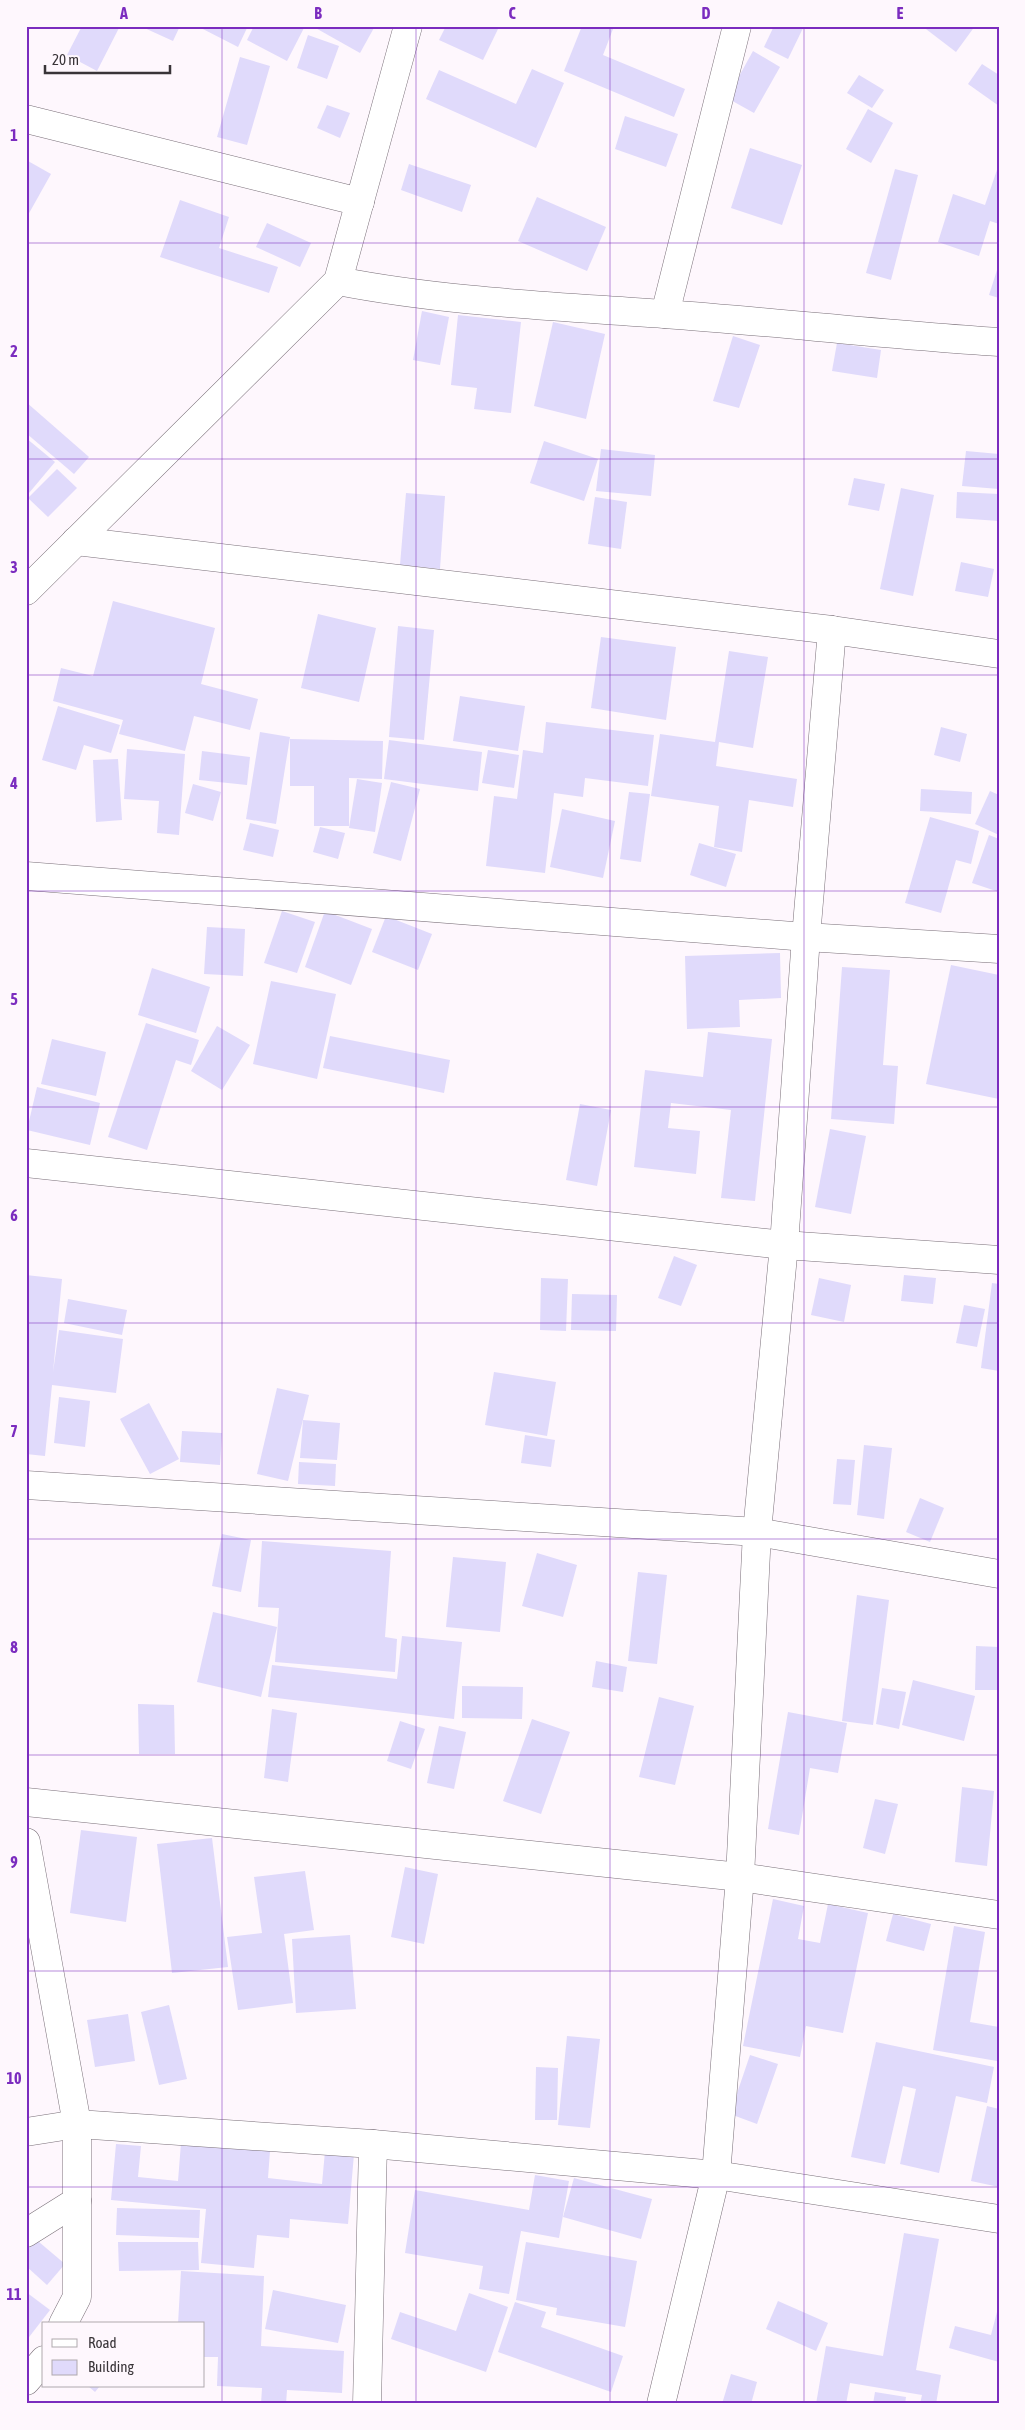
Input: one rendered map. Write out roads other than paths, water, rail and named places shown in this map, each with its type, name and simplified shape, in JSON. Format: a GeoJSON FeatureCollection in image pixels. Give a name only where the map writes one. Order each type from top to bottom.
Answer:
{"type":"FeatureCollection","features":[{"type":"Feature","properties":{"kind":"street"},"geometry":{"type":"LineString","coordinates":[[26,591],[338,281],[408,26]]}},
{"type":"Feature","properties":{"kind":"street"},"geometry":{"type":"LineString","coordinates":[[665,314],[737,26]]}},
{"type":"Feature","properties":{"kind":"street"},"geometry":{"type":"LineString","coordinates":[[26,119],[360,202]]}},
{"type":"Feature","properties":{"kind":"street"},"geometry":{"type":"LineString","coordinates":[[338,281],[389,291],[509,305],[665,314],[913,337],[999,342]]}},
{"type":"Feature","properties":{"kind":"street"},"geometry":{"type":"LineString","coordinates":[[76,541],[832,630],[999,654]]}},
{"type":"Feature","properties":{"kind":"street"},"geometry":{"type":"LineString","coordinates":[[660,2404],[716,2175],[740,1877],[757,1532],[784,1245],[806,937],[832,630]]}},
{"type":"Feature","properties":{"kind":"street"},"geometry":{"type":"LineString","coordinates":[[26,876],[806,937],[999,949]]}},
{"type":"Feature","properties":{"kind":"street"},"geometry":{"type":"LineString","coordinates":[[26,1163],[784,1245],[999,1260]]}},
{"type":"Feature","properties":{"kind":"street"},"geometry":{"type":"LineString","coordinates":[[26,1485],[757,1532],[999,1574]]}},
{"type":"Feature","properties":{"kind":"street"},"geometry":{"type":"LineString","coordinates":[[26,1802],[740,1877],[999,1915]]}},
{"type":"Feature","properties":{"kind":"street"},"geometry":{"type":"LineString","coordinates":[[26,1842],[76,2124],[77,2297],[64,2322]]}},
{"type":"Feature","properties":{"kind":"street"},"geometry":{"type":"LineString","coordinates":[[26,2132],[76,2124],[373,2144],[716,2175],[999,2219]]}},
{"type":"Feature","properties":{"kind":"street"},"geometry":{"type":"LineString","coordinates":[[367,2404],[373,2144]]}},
{"type":"Feature","properties":{"kind":"street"},"geometry":{"type":"LineString","coordinates":[[26,2233],[77,2201]]}},
{"type":"Feature","properties":{"kind":"street"},"geometry":{"type":"LineString","coordinates":[[26,2381],[42,2362]]}}]}
